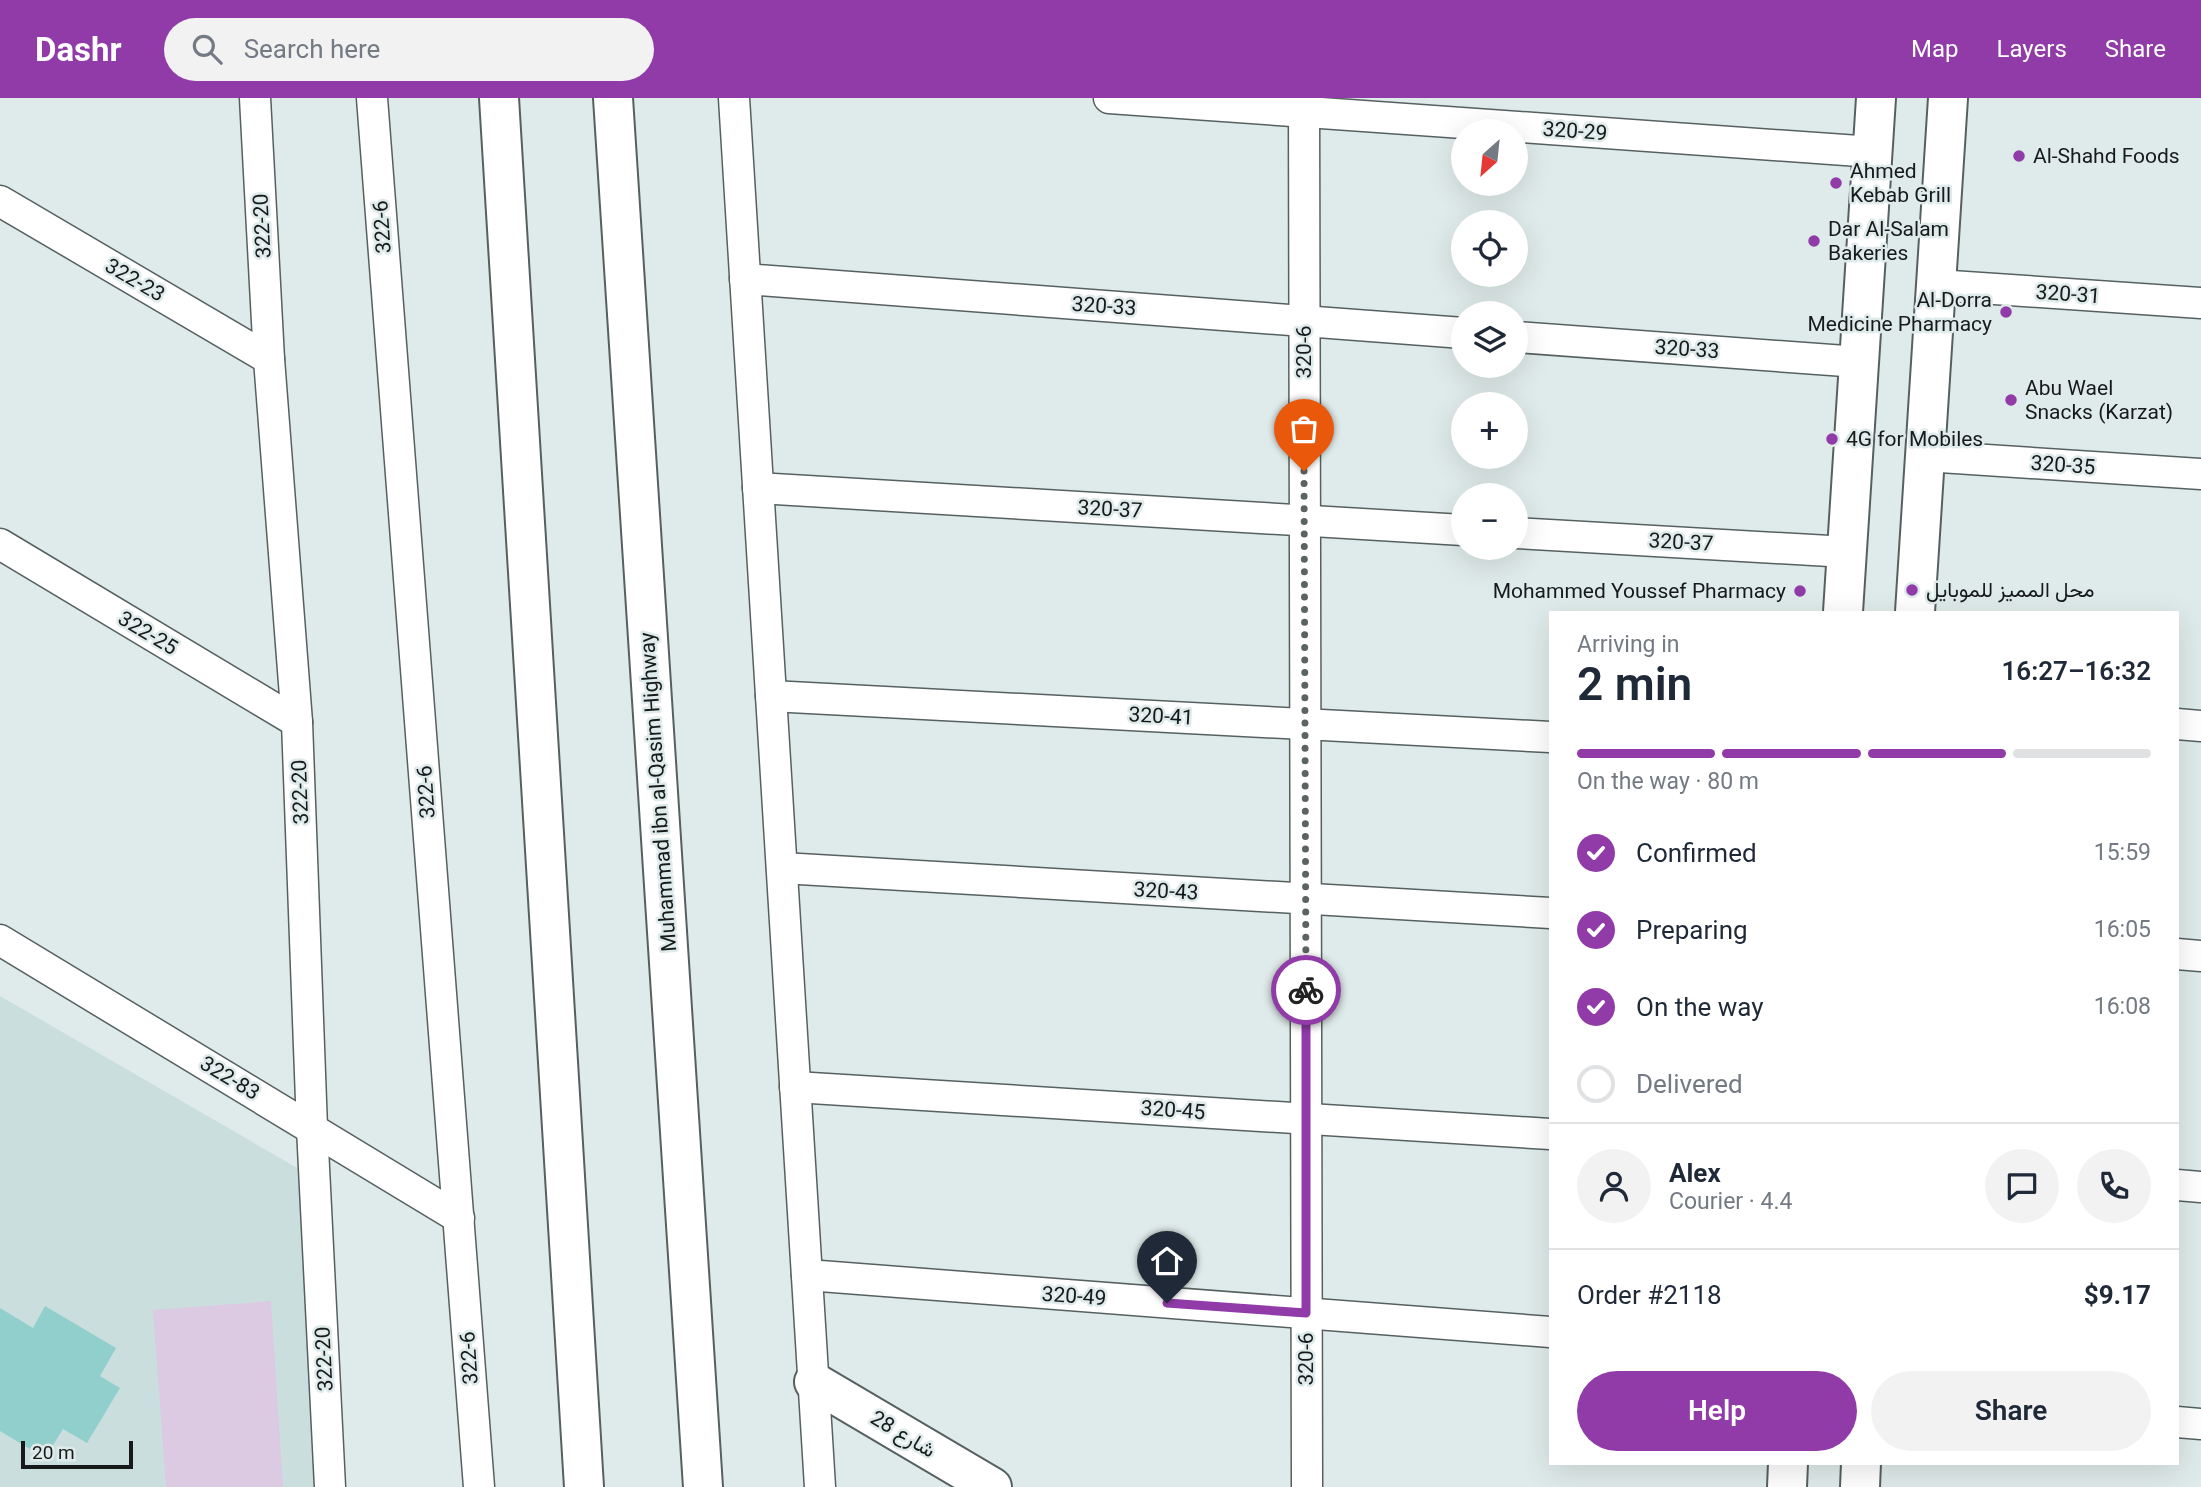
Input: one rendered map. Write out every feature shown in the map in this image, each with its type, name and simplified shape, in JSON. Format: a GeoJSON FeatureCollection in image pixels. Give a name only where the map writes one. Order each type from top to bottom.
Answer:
{"type":"FeatureCollection","features":[{"type":"Feature","properties":{"kind":"main road"},"geometry":{"type":"LineString","coordinates":[[499,98],[584,1487]]}},
{"type":"Feature","properties":{"kind":"main road","name":"Muhammad ibn al-Qasim Highway"},"geometry":{"type":"LineString","coordinates":[[613,98],[703,1487]]}},
{"type":"Feature","properties":{"kind":"main road"},"geometry":{"type":"LineString","coordinates":[[1843,611],[1876,98]]}},
{"type":"Feature","properties":{"kind":"main road"},"geometry":{"type":"LineString","coordinates":[[1915,611],[1948,98]]}},
{"type":"Feature","properties":{"kind":"main road","name":"شارع 28"},"geometry":{"type":"LineString","coordinates":[[814,1382],[992,1487]]}},
{"type":"Feature","properties":{"kind":"main road"},"geometry":{"type":"LineString","coordinates":[[1787,1487],[1788,1465]]}},
{"type":"Feature","properties":{"kind":"main road"},"geometry":{"type":"LineString","coordinates":[[1860,1487],[1861,1465]]}},
{"type":"Feature","properties":{"kind":"street","name":"322-20"},"geometry":{"type":"LineString","coordinates":[[254,98],[269,359],[297,722],[312,1128],[330,1487]]}},
{"type":"Feature","properties":{"kind":"street","name":"322-6"},"geometry":{"type":"LineString","coordinates":[[372,98],[479,1487]]}},
{"type":"Feature","properties":{"kind":"street"},"geometry":{"type":"LineString","coordinates":[[734,98],[820,1487]]}},
{"type":"Feature","properties":{"kind":"street","name":"320-29"},"geometry":{"type":"LineString","coordinates":[[1109,98],[1304,105],[1873,152]]}},
{"type":"Feature","properties":{"kind":"street","name":"320-6"},"geometry":{"type":"LineString","coordinates":[[1304,105],[1307,1487]]}},
{"type":"Feature","properties":{"kind":"street","name":"322-23"},"geometry":{"type":"LineString","coordinates":[[0,201],[269,359]]}},
{"type":"Feature","properties":{"kind":"street","name":"320-33"},"geometry":{"type":"LineString","coordinates":[[745,279],[1451,332]]}},
{"type":"Feature","properties":{"kind":"street","name":"320-31"},"geometry":{"type":"LineString","coordinates":[[1936,285],[2201,303]]}},
{"type":"Feature","properties":{"kind":"street","name":"320-33"},"geometry":{"type":"LineString","coordinates":[[1528,338],[1859,362]]}},
{"type":"Feature","properties":{"kind":"street","name":"320-35"},"geometry":{"type":"LineString","coordinates":[[1925,456],[2201,474]]}},
{"type":"Feature","properties":{"kind":"street","name":"320-37"},"geometry":{"type":"LineString","coordinates":[[758,488],[1451,529]]}},
{"type":"Feature","properties":{"kind":"street","name":"320-37"},"geometry":{"type":"LineString","coordinates":[[1528,534],[1847,552]]}},
{"type":"Feature","properties":{"kind":"street","name":"322-25"},"geometry":{"type":"LineString","coordinates":[[0,544],[297,722]]}},
{"type":"Feature","properties":{"kind":"street","name":"320-41"},"geometry":{"type":"LineString","coordinates":[[771,696],[1549,737]]}},
{"type":"Feature","properties":{"kind":"street"},"geometry":{"type":"LineString","coordinates":[[2179,724],[2201,726]]}},
{"type":"Feature","properties":{"kind":"street","name":"320-43"},"geometry":{"type":"LineString","coordinates":[[782,868],[1549,913]]}},
{"type":"Feature","properties":{"kind":"street","name":"322-83"},"geometry":{"type":"LineString","coordinates":[[0,940],[459,1218]]}},
{"type":"Feature","properties":{"kind":"street"},"geometry":{"type":"LineString","coordinates":[[2179,954],[2201,956]]}},
{"type":"Feature","properties":{"kind":"street","name":"320-45"},"geometry":{"type":"LineString","coordinates":[[795,1087],[1549,1134]]}},
{"type":"Feature","properties":{"kind":"street"},"geometry":{"type":"LineString","coordinates":[[2179,1185],[2201,1187]]}},
{"type":"Feature","properties":{"kind":"street","name":"320-49"},"geometry":{"type":"LineString","coordinates":[[807,1275],[1549,1332]]}},
{"type":"Feature","properties":{"kind":"street"},"geometry":{"type":"LineString","coordinates":[[2179,1422],[2201,1424]]}},
{"type":"Feature","properties":{"kind":"shaded area"},"geometry":{"type":"Polygon","coordinates":[[[0,996],[299,1169],[315,1487],[0,1487],[0,996]]]}},
{"type":"Feature","properties":{"kind":"shaded area"},"geometry":{"type":"Polygon","coordinates":[[[271,1301],[283,1487],[166,1487],[153,1310],[271,1301]]]}},
{"type":"Feature","properties":{"kind":"building"},"geometry":{"type":"Polygon","coordinates":[[[45,1306],[116,1348],[100,1376],[120,1388],[87,1443],[63,1429],[45,1458],[0,1431],[0,1308],[33,1328],[45,1306]]]}},
{"type":"Feature","properties":{"kind":"way so far"},"geometry":{"type":"LineString","coordinates":[[1304,471],[1306,990]]}},
{"type":"Feature","properties":{"kind":"place","name":"Al-Shahd Foods"},"geometry":{"type":"Point","coordinates":[2019,156]}},
{"type":"Feature","properties":{"kind":"place","name":"Ahmed Kebab Grill"},"geometry":{"type":"Point","coordinates":[1836,183]}},
{"type":"Feature","properties":{"kind":"place","name":"Dar Al-Salam Bakeries"},"geometry":{"type":"Point","coordinates":[1814,241]}},
{"type":"Feature","properties":{"kind":"place","name":"Al-Dorra Medicine Pharmacy"},"geometry":{"type":"Point","coordinates":[2006,312]}},
{"type":"Feature","properties":{"kind":"place","name":"Abu Wael Snacks (Karzat)"},"geometry":{"type":"Point","coordinates":[2011,400]}},
{"type":"Feature","properties":{"kind":"place","name":"4G for Mobiles"},"geometry":{"type":"Point","coordinates":[1832,439]}},
{"type":"Feature","properties":{"kind":"place","name":"محل المميز للموبايل"},"geometry":{"type":"Point","coordinates":[1912,590]}},
{"type":"Feature","properties":{"kind":"place","name":"Mohammed Youssef Pharmacy"},"geometry":{"type":"Point","coordinates":[1800,591]}},
{"type":"Feature","properties":{"kind":"route"},"geometry":{"type":"LineString","coordinates":[[1167,1303],[1306,1313],[1306,990]]}}]}
